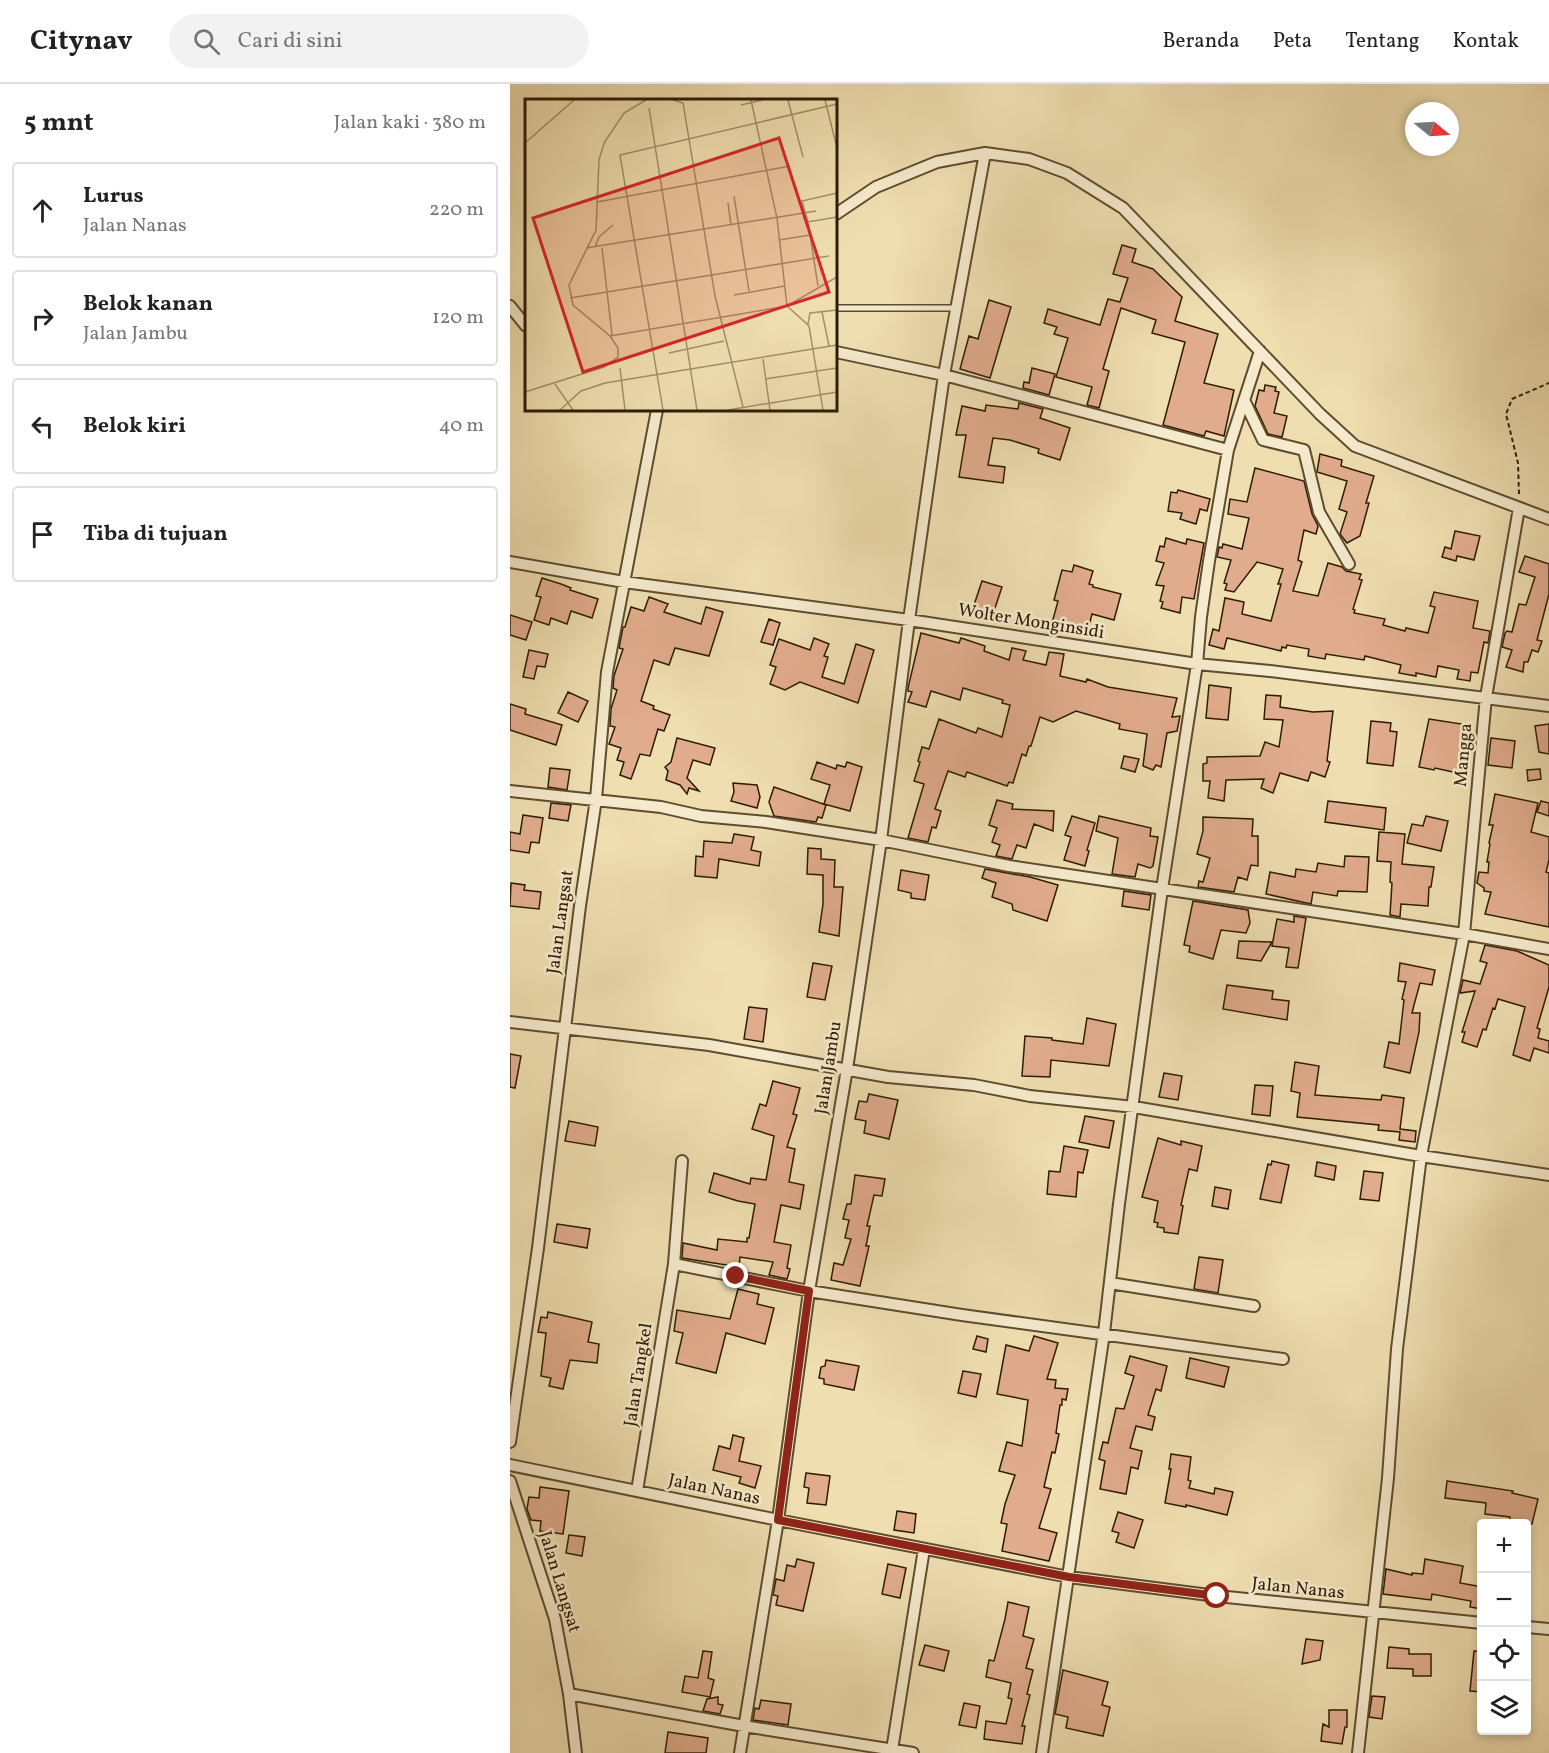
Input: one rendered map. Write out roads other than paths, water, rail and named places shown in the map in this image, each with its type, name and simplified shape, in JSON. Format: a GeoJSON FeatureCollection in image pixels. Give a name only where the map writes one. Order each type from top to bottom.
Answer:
{"type":"FeatureCollection","features":[{"type":"Feature","properties":{"kind":"street"},"geometry":{"type":"LineString","coordinates":[[837,213],[876,187],[927,166],[985,153],[1029,159],[1067,173],[1123,208],[1320,414],[1355,446],[1549,519]]}},
{"type":"Feature","properties":{"kind":"street","name":"Jalan Jambu"},"geometry":{"type":"LineString","coordinates":[[740,1753],[778,1520],[809,1291],[847,1069],[881,840],[944,375],[985,153]]}},
{"type":"Feature","properties":{"kind":"street"},"geometry":{"type":"LineString","coordinates":[[510,306],[525,325]]}},
{"type":"Feature","properties":{"kind":"street"},"geometry":{"type":"LineString","coordinates":[[1042,1753],[1104,1333],[1162,889],[1197,664],[1201,616],[1228,450],[1260,351]]}},
{"type":"Feature","properties":{"kind":"street"},"geometry":{"type":"LineString","coordinates":[[837,352],[944,375],[1228,450]]}},
{"type":"Feature","properties":{"kind":"street"},"geometry":{"type":"LineString","coordinates":[[1244,400],[1263,440],[1304,450],[1319,512],[1349,564]]}},
{"type":"Feature","properties":{"kind":"street","name":"Jalan Langsat"},"geometry":{"type":"LineString","coordinates":[[510,1442],[538,1248],[564,1029],[596,799],[607,672],[657,411]]}},
{"type":"Feature","properties":{"kind":"street","name":"Mangga"},"geometry":{"type":"LineString","coordinates":[[1358,1753],[1388,1478],[1397,1349],[1421,1156],[1464,934],[1486,697],[1519,508]]}},
{"type":"Feature","properties":{"kind":"street","name":"Wolter Monginsidi"},"geometry":{"type":"LineString","coordinates":[[510,562],[624,582],[909,620],[1197,664],[1549,706]]}},
{"type":"Feature","properties":{"kind":"street"},"geometry":{"type":"LineString","coordinates":[[510,790],[662,807],[701,816],[766,822],[881,840],[1008,866],[1464,934],[1549,949]]}},
{"type":"Feature","properties":{"kind":"street"},"geometry":{"type":"LineString","coordinates":[[510,1022],[709,1045],[888,1077],[974,1085],[1029,1096],[1134,1107],[1421,1156],[1549,1175]]}},
{"type":"Feature","properties":{"kind":"street","name":"Jalan Tangkel"},"geometry":{"type":"LineString","coordinates":[[637,1491],[674,1264],[682,1161]]}},
{"type":"Feature","properties":{"kind":"street"},"geometry":{"type":"LineString","coordinates":[[674,1264],[809,1291],[962,1315],[1283,1359]]}},
{"type":"Feature","properties":{"kind":"street"},"geometry":{"type":"LineString","coordinates":[[1110,1283],[1254,1306]]}},
{"type":"Feature","properties":{"kind":"street","name":"Jalan Nanas"},"geometry":{"type":"LineString","coordinates":[[510,1465],[530,1467],[778,1520],[1069,1577],[1372,1614],[1477,1623]]}},
{"type":"Feature","properties":{"kind":"street","name":"Jalan Langsat"},"geometry":{"type":"LineString","coordinates":[[510,1480],[555,1619],[569,1694],[576,1753]]}},
{"type":"Feature","properties":{"kind":"street"},"geometry":{"type":"LineString","coordinates":[[892,1750],[924,1549]]}},
{"type":"Feature","properties":{"kind":"street"},"geometry":{"type":"LineString","coordinates":[[1531,1627],[1549,1629]]}},
{"type":"Feature","properties":{"kind":"street"},"geometry":{"type":"LineString","coordinates":[[569,1694],[744,1726],[913,1753]]}},
{"type":"Feature","properties":{"kind":"lane"},"geometry":{"type":"LineString","coordinates":[[837,308],[956,308]]}}]}
